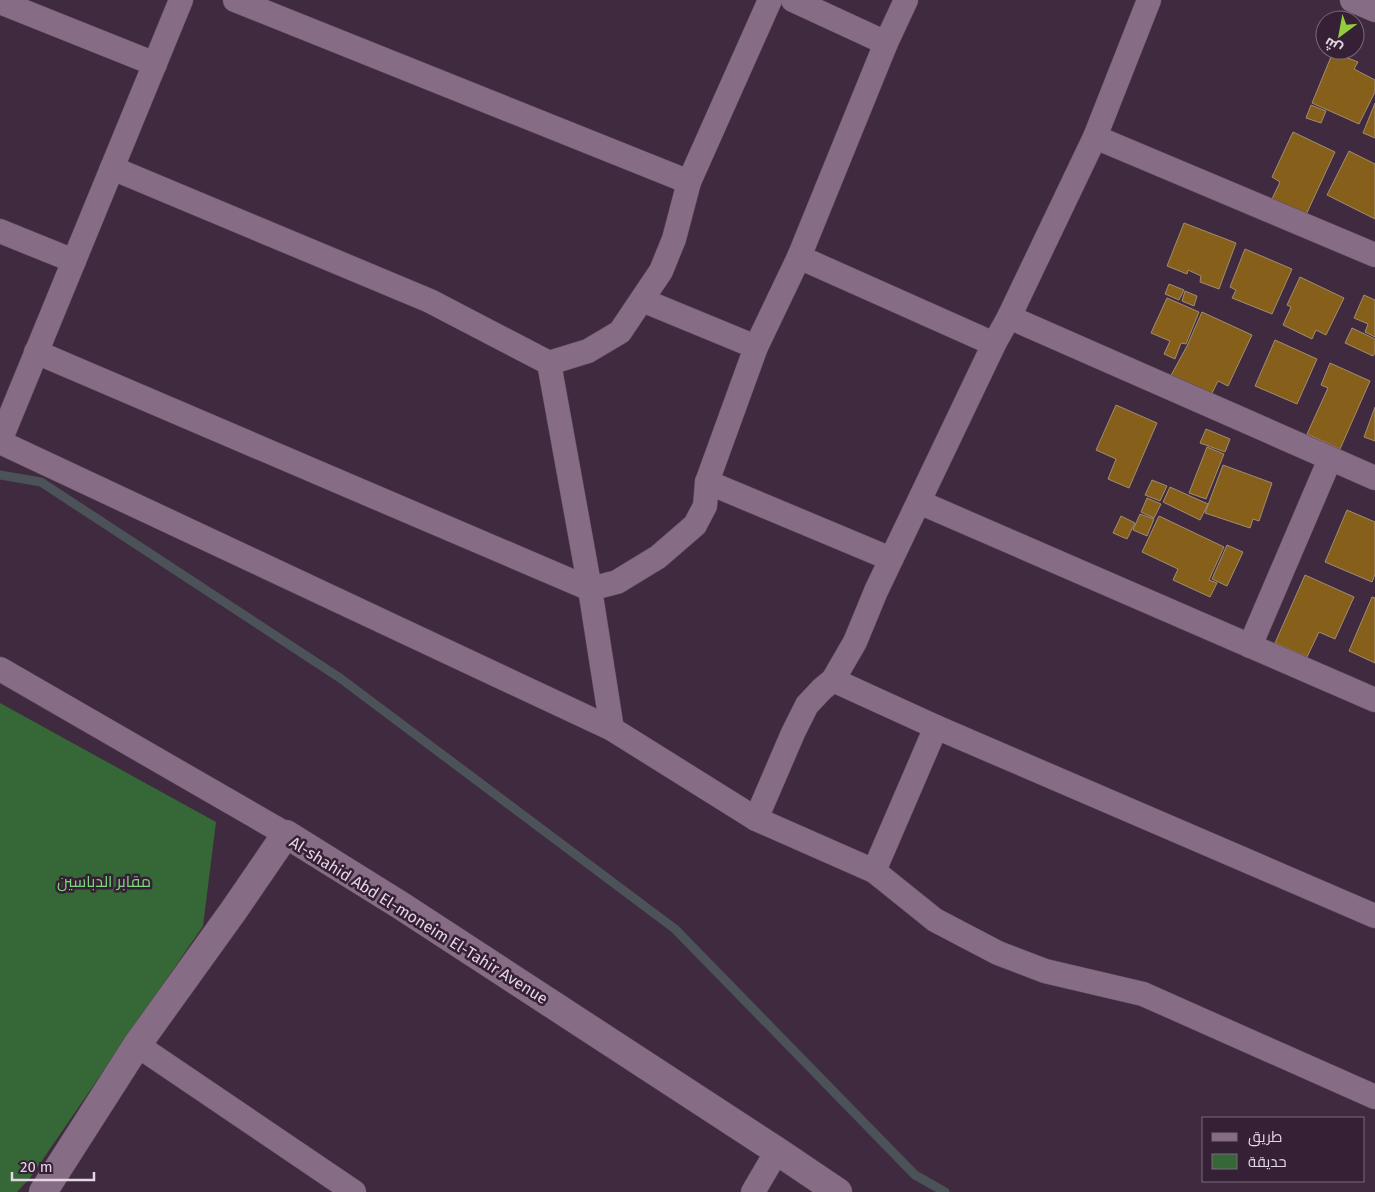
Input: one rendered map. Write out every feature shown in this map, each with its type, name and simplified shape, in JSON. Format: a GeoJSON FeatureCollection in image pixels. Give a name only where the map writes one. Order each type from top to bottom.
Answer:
{"type":"FeatureCollection","features":[{"type":"Feature","properties":{"kind":"street"},"geometry":{"type":"LineString","coordinates":[[182,0],[0,441],[612,729],[756,819],[874,871],[935,920],[998,953],[1045,971],[1143,994],[1375,1096]]}},
{"type":"Feature","properties":{"kind":"street"},"geometry":{"type":"LineString","coordinates":[[235,0],[689,182]]}},
{"type":"Feature","properties":{"kind":"street"},"geometry":{"type":"LineString","coordinates":[[112,168],[430,301],[550,363],[588,351],[620,332],[662,271],[671,247],[689,182],[770,0]]}},
{"type":"Feature","properties":{"kind":"street"},"geometry":{"type":"LineString","coordinates":[[793,0],[886,43]]}},
{"type":"Feature","properties":{"kind":"street"},"geometry":{"type":"LineString","coordinates":[[36,352],[590,589],[617,582],[658,557],[696,525],[705,506],[707,482],[756,347],[800,257],[886,43],[906,0]]}},
{"type":"Feature","properties":{"kind":"street"},"geometry":{"type":"LineString","coordinates":[[756,819],[807,705],[822,688],[833,680],[855,642],[891,559],[1095,137],[1149,0]]}},
{"type":"Feature","properties":{"kind":"street"},"geometry":{"type":"LineString","coordinates":[[0,2],[155,64]]}},
{"type":"Feature","properties":{"kind":"street"},"geometry":{"type":"LineString","coordinates":[[1095,137],[1375,255]]}},
{"type":"Feature","properties":{"kind":"street"},"geometry":{"type":"LineString","coordinates":[[0,230],[74,261]]}},
{"type":"Feature","properties":{"kind":"street"},"geometry":{"type":"LineString","coordinates":[[800,257],[994,344]]}},
{"type":"Feature","properties":{"kind":"street"},"geometry":{"type":"LineString","coordinates":[[642,300],[756,347]]}},
{"type":"Feature","properties":{"kind":"street"},"geometry":{"type":"LineString","coordinates":[[1009,317],[1375,478]]}},
{"type":"Feature","properties":{"kind":"street"},"geometry":{"type":"LineString","coordinates":[[550,363],[590,589],[612,729]]}},
{"type":"Feature","properties":{"kind":"street"},"geometry":{"type":"LineString","coordinates":[[1250,646],[1330,459]]}},
{"type":"Feature","properties":{"kind":"street"},"geometry":{"type":"LineString","coordinates":[[707,482],[891,559]]}},
{"type":"Feature","properties":{"kind":"street"},"geometry":{"type":"LineString","coordinates":[[919,502],[1375,700]]}},
{"type":"Feature","properties":{"kind":"street"},"geometry":{"type":"LineString","coordinates":[[0,669],[286,834]]}},
{"type":"Feature","properties":{"kind":"street"},"geometry":{"type":"LineString","coordinates":[[833,680],[936,727],[1375,916]]}},
{"type":"Feature","properties":{"kind":"street"},"geometry":{"type":"LineString","coordinates":[[874,871],[936,727]]}},
{"type":"Feature","properties":{"kind":"street","name":"Al-shahid Abd El-moneim El-Tahir Avenue"},"geometry":{"type":"LineString","coordinates":[[43,1192],[137,1045],[229,918],[286,834],[400,905],[838,1192]]}},
{"type":"Feature","properties":{"kind":"street"},"geometry":{"type":"LineString","coordinates":[[137,1045],[354,1192]]}},
{"type":"Feature","properties":{"kind":"street"},"geometry":{"type":"LineString","coordinates":[[753,1192],[777,1151]]}},
{"type":"Feature","properties":{"kind":"green space","name":"مقابر الدباسين"},"geometry":{"type":"Polygon","coordinates":[[[0,703],[216,822],[203,926],[30,1178],[17,1192],[0,1192],[0,703]]]}},
{"type":"Feature","properties":{"kind":"building"},"geometry":{"type":"Polygon","coordinates":[[[1330,60],[1353,60],[1358,62],[1354,69],[1375,80],[1375,92],[1359,124],[1312,103],[1330,60]]]}},
{"type":"Feature","properties":{"kind":"building"},"geometry":{"type":"Polygon","coordinates":[[[1375,103],[1375,138],[1363,133],[1375,103]]]}},
{"type":"Feature","properties":{"kind":"building"},"geometry":{"type":"Polygon","coordinates":[[[1311,105],[1326,111],[1321,123],[1306,118],[1311,105]]]}},
{"type":"Feature","properties":{"kind":"building"},"geometry":{"type":"Polygon","coordinates":[[[1293,132],[1335,152],[1305,217],[1271,201],[1280,182],[1272,177],[1293,132]]]}},
{"type":"Feature","properties":{"kind":"building"},"geometry":{"type":"Polygon","coordinates":[[[1349,151],[1375,164],[1375,219],[1327,195],[1349,151]]]}},
{"type":"Feature","properties":{"kind":"building"},"geometry":{"type":"Polygon","coordinates":[[[1184,223],[1236,243],[1219,289],[1200,282],[1201,276],[1188,270],[1187,274],[1167,266],[1184,223]]]}},
{"type":"Feature","properties":{"kind":"building"},"geometry":{"type":"Polygon","coordinates":[[[1245,249],[1292,269],[1272,314],[1232,298],[1236,290],[1230,287],[1245,249]]]}},
{"type":"Feature","properties":{"kind":"building"},"geometry":{"type":"Polygon","coordinates":[[[1300,277],[1344,298],[1326,335],[1316,330],[1312,339],[1283,325],[1291,307],[1287,305],[1300,277]]]}},
{"type":"Feature","properties":{"kind":"building"},"geometry":{"type":"Polygon","coordinates":[[[1169,284],[1184,290],[1179,300],[1165,294],[1169,284]]]}},
{"type":"Feature","properties":{"kind":"building"},"geometry":{"type":"Polygon","coordinates":[[[1185,291],[1197,296],[1194,306],[1182,301],[1185,291]]]}},
{"type":"Feature","properties":{"kind":"building"},"geometry":{"type":"Polygon","coordinates":[[[1364,295],[1375,300],[1375,337],[1365,332],[1368,324],[1354,318],[1364,295]]]}},
{"type":"Feature","properties":{"kind":"building"},"geometry":{"type":"Polygon","coordinates":[[[1167,298],[1199,312],[1186,344],[1181,343],[1175,359],[1164,354],[1170,341],[1151,333],[1167,298]]]}},
{"type":"Feature","properties":{"kind":"building"},"geometry":{"type":"Polygon","coordinates":[[[1202,312],[1252,335],[1228,386],[1218,381],[1210,397],[1169,379],[1187,346],[1202,312]]]}},
{"type":"Feature","properties":{"kind":"building"},"geometry":{"type":"Polygon","coordinates":[[[1352,328],[1375,339],[1375,353],[1373,356],[1345,343],[1352,328]]]}},
{"type":"Feature","properties":{"kind":"building"},"geometry":{"type":"Polygon","coordinates":[[[1275,340],[1317,359],[1297,404],[1255,386],[1275,340]]]}},
{"type":"Feature","properties":{"kind":"building"},"geometry":{"type":"Polygon","coordinates":[[[1330,363],[1370,381],[1340,449],[1307,434],[1328,388],[1321,385],[1330,363]]]}},
{"type":"Feature","properties":{"kind":"building"},"geometry":{"type":"Polygon","coordinates":[[[1116,405],[1157,423],[1129,488],[1108,479],[1116,459],[1096,450],[1116,405]]]}},
{"type":"Feature","properties":{"kind":"building"},"geometry":{"type":"Polygon","coordinates":[[[1375,407],[1375,441],[1364,437],[1375,407]]]}},
{"type":"Feature","properties":{"kind":"building"},"geometry":{"type":"Polygon","coordinates":[[[1206,429],[1230,439],[1225,452],[1200,443],[1206,429]]]}},
{"type":"Feature","properties":{"kind":"building"},"geometry":{"type":"Polygon","coordinates":[[[1207,447],[1224,454],[1206,499],[1189,493],[1207,447]]]}},
{"type":"Feature","properties":{"kind":"building"},"geometry":{"type":"Polygon","coordinates":[[[1223,465],[1272,483],[1259,521],[1253,519],[1250,528],[1205,513],[1223,465]]]}},
{"type":"Feature","properties":{"kind":"building"},"geometry":{"type":"Polygon","coordinates":[[[1152,480],[1167,486],[1160,501],[1145,495],[1152,480]]]}},
{"type":"Feature","properties":{"kind":"building"},"geometry":{"type":"Polygon","coordinates":[[[1170,487],[1208,504],[1200,520],[1163,502],[1170,487]]]}},
{"type":"Feature","properties":{"kind":"building"},"geometry":{"type":"Polygon","coordinates":[[[1147,498],[1161,504],[1154,518],[1141,512],[1147,498]]]}},
{"type":"Feature","properties":{"kind":"building"},"geometry":{"type":"Polygon","coordinates":[[[1347,510],[1375,522],[1375,574],[1372,582],[1325,562],[1347,510]]]}},
{"type":"Feature","properties":{"kind":"building"},"geometry":{"type":"Polygon","coordinates":[[[1140,514],[1154,519],[1147,536],[1133,530],[1140,514]]]}},
{"type":"Feature","properties":{"kind":"building"},"geometry":{"type":"Polygon","coordinates":[[[1121,516],[1135,523],[1127,539],[1113,533],[1121,516]]]}},
{"type":"Feature","properties":{"kind":"building"},"geometry":{"type":"Polygon","coordinates":[[[1159,516],[1224,547],[1209,580],[1217,583],[1210,597],[1173,580],[1178,569],[1142,552],[1159,516]]]}},
{"type":"Feature","properties":{"kind":"building"},"geometry":{"type":"Polygon","coordinates":[[[1227,545],[1243,552],[1227,586],[1212,579],[1227,545]]]}},
{"type":"Feature","properties":{"kind":"building"},"geometry":{"type":"Polygon","coordinates":[[[1305,575],[1354,597],[1335,639],[1319,632],[1307,657],[1275,643],[1305,575]]]}},
{"type":"Feature","properties":{"kind":"building"},"geometry":{"type":"Polygon","coordinates":[[[1372,597],[1375,598],[1375,663],[1349,651],[1372,597]]]}},
{"type":"Feature","properties":{"kind":"waterway"},"geometry":{"type":"LineString","coordinates":[[0,475],[41,482],[340,678],[675,929],[915,1175],[945,1192]]}}]}
